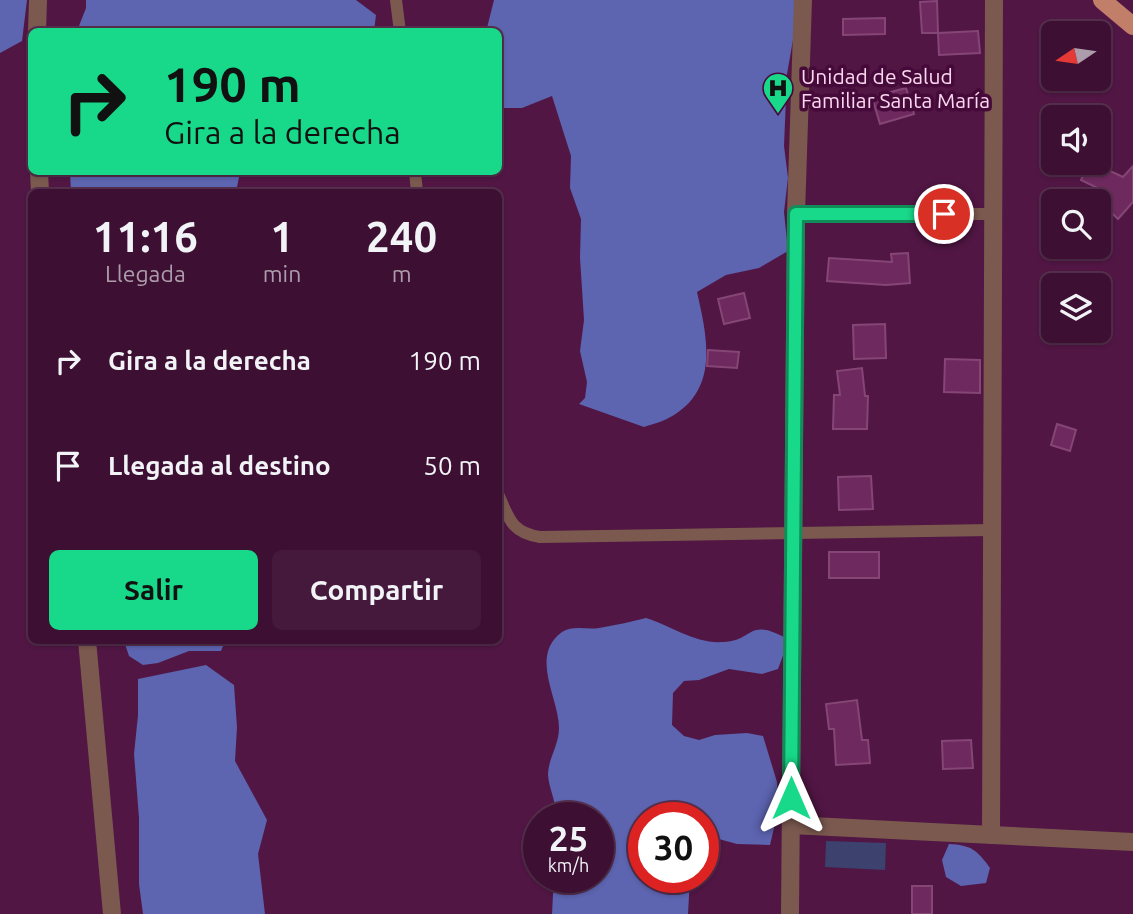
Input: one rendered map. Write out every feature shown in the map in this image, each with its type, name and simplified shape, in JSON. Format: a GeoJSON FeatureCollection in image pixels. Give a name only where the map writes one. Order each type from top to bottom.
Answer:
{"type":"FeatureCollection","features":[{"type":"Feature","properties":{"kind":"main road"},"geometry":{"type":"LineString","coordinates":[[1102,0],[1133,26]]}},
{"type":"Feature","properties":{"kind":"street"},"geometry":{"type":"LineString","coordinates":[[37,28],[38,0]]}},
{"type":"Feature","properties":{"kind":"street"},"geometry":{"type":"LineString","coordinates":[[790,914],[796,214],[803,0]]}},
{"type":"Feature","properties":{"kind":"street"},"geometry":{"type":"LineString","coordinates":[[991,835],[994,0]]}},
{"type":"Feature","properties":{"kind":"street"},"geometry":{"type":"LineString","coordinates":[[87,644],[112,914]]}},
{"type":"Feature","properties":{"kind":"street"},"geometry":{"type":"LineString","coordinates":[[791,825],[1133,842]]}},
{"type":"Feature","properties":{"kind":"lane"},"geometry":{"type":"LineString","coordinates":[[396,0],[400,28]]}},
{"type":"Feature","properties":{"kind":"lane"},"geometry":{"type":"LineString","coordinates":[[796,214],[993,214]]}},
{"type":"Feature","properties":{"kind":"lane"},"geometry":{"type":"LineString","coordinates":[[502,502],[515,527],[524,534],[540,537],[992,530]]}},
{"type":"Feature","properties":{"kind":"shaded area"},"geometry":{"type":"Polygon","coordinates":[[[0,0],[27,0],[22,41],[0,53],[0,0]]]}},
{"type":"Feature","properties":{"kind":"shaded area"},"geometry":{"type":"Polygon","coordinates":[[[86,0],[356,0],[376,15],[374,28],[78,28],[86,8],[86,0]]]}},
{"type":"Feature","properties":{"kind":"shaded area"},"geometry":{"type":"Polygon","coordinates":[[[494,0],[800,0],[787,74],[784,146],[788,178],[784,212],[788,251],[759,268],[726,275],[697,292],[706,343],[704,375],[698,390],[688,403],[663,421],[644,427],[579,404],[585,398],[587,382],[580,351],[584,320],[580,258],[581,219],[570,188],[571,156],[552,96],[522,108],[502,108],[502,28],[487,28],[494,0]]]}},
{"type":"Feature","properties":{"kind":"shaded area"},"geometry":{"type":"Polygon","coordinates":[[[70,175],[239,175],[237,189],[71,189],[70,175]]]}},
{"type":"Feature","properties":{"kind":"shaded area"},"geometry":{"type":"Polygon","coordinates":[[[646,618],[713,642],[733,641],[757,630],[784,637],[784,653],[778,669],[762,674],[729,669],[699,680],[684,681],[673,693],[672,725],[684,736],[699,740],[715,735],[747,733],[763,736],[777,782],[778,797],[772,813],[774,828],[770,845],[737,844],[719,839],[719,802],[628,802],[628,893],[689,893],[688,914],[552,914],[553,893],[614,893],[614,802],[554,802],[548,775],[559,728],[548,678],[548,653],[552,642],[566,630],[599,628],[646,618]]]}},
{"type":"Feature","properties":{"kind":"shaded area"},"geometry":{"type":"Polygon","coordinates":[[[125,644],[224,644],[221,651],[189,651],[158,663],[143,665],[129,656],[125,644]]]}},
{"type":"Feature","properties":{"kind":"shaded area"},"geometry":{"type":"Polygon","coordinates":[[[206,665],[234,685],[237,727],[235,761],[267,820],[258,854],[265,914],[143,914],[139,884],[139,818],[134,754],[138,679],[206,665]]]}},
{"type":"Feature","properties":{"kind":"shaded area"},"geometry":{"type":"Polygon","coordinates":[[[826,841],[886,843],[885,870],[825,867],[826,841]]]}},
{"type":"Feature","properties":{"kind":"shaded area"},"geometry":{"type":"Polygon","coordinates":[[[949,844],[968,847],[981,857],[990,868],[986,883],[961,886],[946,877],[942,860],[949,844]]]}},
{"type":"Feature","properties":{"kind":"building"},"geometry":{"type":"Polygon","coordinates":[[[937,1],[938,33],[922,33],[920,2],[937,1]]]}},
{"type":"Feature","properties":{"kind":"building"},"geometry":{"type":"Polygon","coordinates":[[[885,18],[885,34],[843,35],[843,19],[885,18]]]}},
{"type":"Feature","properties":{"kind":"building"},"geometry":{"type":"Polygon","coordinates":[[[978,31],[980,53],[939,55],[938,33],[978,31]]]}},
{"type":"Feature","properties":{"kind":"building"},"geometry":{"type":"Polygon","coordinates":[[[906,88],[914,114],[880,124],[872,97],[906,88]]]}},
{"type":"Feature","properties":{"kind":"building"},"geometry":{"type":"Polygon","coordinates":[[[1133,166],[1133,202],[1118,219],[1111,212],[1111,189],[1100,189],[1081,180],[1083,175],[1111,175],[1111,171],[1123,177],[1133,166]]]}},
{"type":"Feature","properties":{"kind":"building"},"geometry":{"type":"Polygon","coordinates":[[[908,253],[910,283],[886,285],[827,281],[829,258],[892,262],[891,254],[908,253]]]}},
{"type":"Feature","properties":{"kind":"building"},"geometry":{"type":"Polygon","coordinates":[[[744,293],[750,318],[724,324],[718,299],[744,293]]]}},
{"type":"Feature","properties":{"kind":"building"},"geometry":{"type":"Polygon","coordinates":[[[885,324],[886,358],[854,359],[853,325],[885,324]]]}},
{"type":"Feature","properties":{"kind":"building"},"geometry":{"type":"Polygon","coordinates":[[[708,350],[739,352],[737,368],[707,366],[708,350]]]}},
{"type":"Feature","properties":{"kind":"building"},"geometry":{"type":"Polygon","coordinates":[[[945,359],[980,360],[980,393],[944,392],[945,359]]]}},
{"type":"Feature","properties":{"kind":"building"},"geometry":{"type":"Polygon","coordinates":[[[862,368],[865,396],[868,396],[867,429],[833,429],[834,395],[840,395],[837,371],[862,368]]]}},
{"type":"Feature","properties":{"kind":"building"},"geometry":{"type":"Polygon","coordinates":[[[1057,424],[1076,430],[1070,451],[1051,445],[1057,424]]]}},
{"type":"Feature","properties":{"kind":"building"},"geometry":{"type":"Polygon","coordinates":[[[871,476],[873,509],[839,510],[838,477],[871,476]]]}},
{"type":"Feature","properties":{"kind":"building"},"geometry":{"type":"Polygon","coordinates":[[[829,552],[879,552],[879,578],[829,578],[829,552]]]}},
{"type":"Feature","properties":{"kind":"building"},"geometry":{"type":"Polygon","coordinates":[[[857,700],[862,740],[868,740],[870,763],[836,765],[834,729],[829,729],[826,704],[857,700]]]}},
{"type":"Feature","properties":{"kind":"building"},"geometry":{"type":"Polygon","coordinates":[[[971,740],[973,768],[943,769],[942,741],[971,740]]]}},
{"type":"Feature","properties":{"kind":"building"},"geometry":{"type":"Polygon","coordinates":[[[912,886],[932,886],[932,914],[912,914],[912,886]]]}},
{"type":"Feature","properties":{"kind":"place","name":"Unidad de Salud Familiar Santa María"},"geometry":{"type":"Point","coordinates":[778,115]}},
{"type":"Feature","properties":{"kind":"route"},"geometry":{"type":"LineString","coordinates":[[791,798],[796,214],[944,214]]}}]}
